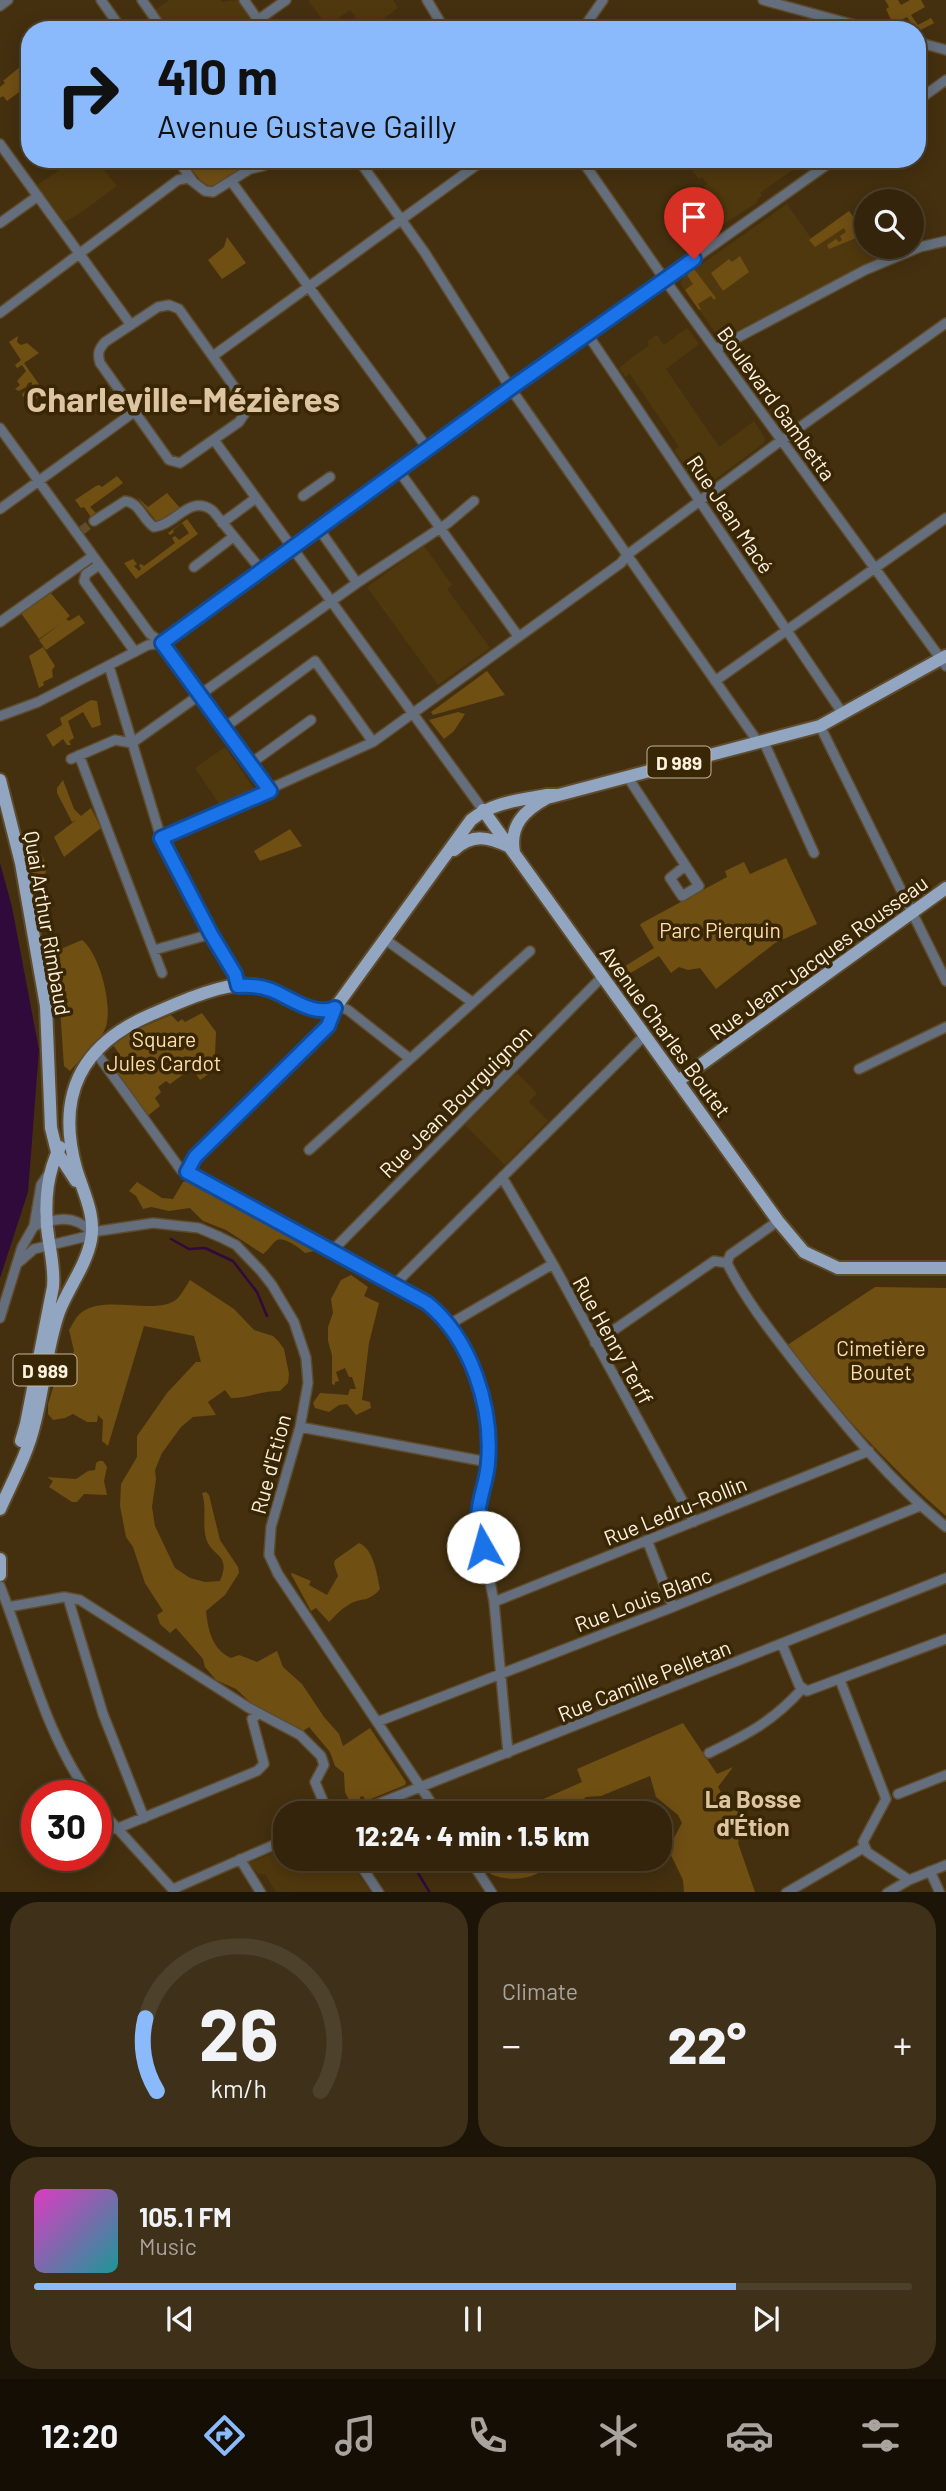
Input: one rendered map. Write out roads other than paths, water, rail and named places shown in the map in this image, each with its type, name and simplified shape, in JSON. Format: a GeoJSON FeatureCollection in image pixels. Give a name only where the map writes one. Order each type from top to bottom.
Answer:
{"type":"FeatureCollection","features":[{"type":"Feature","properties":{"kind":"main road","name":"D 989"},"geometry":{"type":"LineString","coordinates":[[556,795],[820,726],[944,660]]}},
{"type":"Feature","properties":{"kind":"main road","name":"Quai Arthur Rimbaud"},"geometry":{"type":"LineString","coordinates":[[0,780],[21,863],[46,1006],[51,1128],[57,1152],[87,1199]]}},
{"type":"Feature","properties":{"kind":"main road"},"geometry":{"type":"LineString","coordinates":[[433,875],[457,837],[483,810],[513,801],[556,795]]}},
{"type":"Feature","properties":{"kind":"main road"},"geometry":{"type":"LineString","coordinates":[[48,1174],[69,1124],[77,1080],[95,1051],[116,1033],[194,998],[238,986],[252,985],[271,990],[319,1011],[336,1007],[455,848],[466,840],[477,837],[491,838],[512,850],[517,822],[535,804],[556,795]]}},
{"type":"Feature","properties":{"kind":"main road","name":"Avenue Charles Boutet"},"geometry":{"type":"LineString","coordinates":[[483,810],[778,1221],[804,1252],[838,1268],[946,1268]]}},
{"type":"Feature","properties":{"kind":"main road","name":"Rue Jean-Jacques Rousseau"},"geometry":{"type":"LineString","coordinates":[[678,1081],[946,888]]}},
{"type":"Feature","properties":{"kind":"main road","name":"Quai Arthur Rimbaud"},"geometry":{"type":"LineString","coordinates":[[48,1074],[45,1112],[48,1174]]}},
{"type":"Feature","properties":{"kind":"main road"},"geometry":{"type":"LineString","coordinates":[[69,1124],[76,1168],[87,1199]]}},
{"type":"Feature","properties":{"kind":"main road","name":"D 989"},"geometry":{"type":"LineString","coordinates":[[0,1491],[26,1424],[53,1287],[55,1272],[47,1221],[48,1174]]}},
{"type":"Feature","properties":{"kind":"main road","name":"D 989"},"geometry":{"type":"LineString","coordinates":[[0,1509],[34,1426],[52,1335],[84,1261],[93,1223],[87,1199]]}},
{"type":"Feature","properties":{"kind":"main road"},"geometry":{"type":"LineString","coordinates":[[0,1559],[0,1576]]}},
{"type":"Feature","properties":{"kind":"street"},"geometry":{"type":"LineString","coordinates":[[0,6],[8,0]]}},
{"type":"Feature","properties":{"kind":"street"},"geometry":{"type":"LineString","coordinates":[[101,0],[116,21]]}},
{"type":"Feature","properties":{"kind":"street"},"geometry":{"type":"LineString","coordinates":[[142,0],[157,21]]}},
{"type":"Feature","properties":{"kind":"street"},"geometry":{"type":"LineString","coordinates":[[244,0],[258,20],[286,0]]}},
{"type":"Feature","properties":{"kind":"street"},"geometry":{"type":"LineString","coordinates":[[428,0],[440,21]]}},
{"type":"Feature","properties":{"kind":"street"},"geometry":{"type":"LineString","coordinates":[[588,21],[603,0]]}},
{"type":"Feature","properties":{"kind":"street"},"geometry":{"type":"LineString","coordinates":[[763,0],[840,21]]}},
{"type":"Feature","properties":{"kind":"street"},"geometry":{"type":"LineString","coordinates":[[926,44],[946,50]]}},
{"type":"Feature","properties":{"kind":"street"},"geometry":{"type":"LineString","coordinates":[[926,94],[946,80]]}},
{"type":"Feature","properties":{"kind":"street"},"geometry":{"type":"LineString","coordinates":[[0,144],[131,325]]}},
{"type":"Feature","properties":{"kind":"street"},"geometry":{"type":"LineString","coordinates":[[183,168],[192,180],[209,193],[248,168]]}},
{"type":"Feature","properties":{"kind":"street"},"geometry":{"type":"LineString","coordinates":[[364,168],[401,219],[511,388],[715,681],[761,741],[814,853]]}},
{"type":"Feature","properties":{"kind":"street"},"geometry":{"type":"LineString","coordinates":[[213,356],[472,168]]}},
{"type":"Feature","properties":{"kind":"street","name":"Boulevard Gambetta"},"geometry":{"type":"LineString","coordinates":[[587,168],[944,660]]}},
{"type":"Feature","properties":{"kind":"street"},"geometry":{"type":"LineString","coordinates":[[0,716],[38,702],[149,645],[162,643],[511,388],[822,168]]}},
{"type":"Feature","properties":{"kind":"street"},"geometry":{"type":"LineString","coordinates":[[0,313],[181,179],[192,180]]}},
{"type":"Feature","properties":{"kind":"street"},"geometry":{"type":"LineString","coordinates":[[231,181],[428,449]]}},
{"type":"Feature","properties":{"kind":"street"},"geometry":{"type":"LineString","coordinates":[[0,223],[38,196]]}},
{"type":"Feature","properties":{"kind":"street"},"geometry":{"type":"LineString","coordinates":[[716,349],[864,270],[920,247],[946,241]]}},
{"type":"Feature","properties":{"kind":"street"},"geometry":{"type":"LineString","coordinates":[[169,305],[178,309],[245,402],[245,413],[239,422],[180,463],[169,460],[97,356],[99,349],[106,342],[131,325],[158,307],[169,305]]}},
{"type":"Feature","properties":{"kind":"street"},"geometry":{"type":"LineString","coordinates":[[161,838],[270,791],[373,742],[946,323]]}},
{"type":"Feature","properties":{"kind":"street","name":"Rue Jean Macé"},"geometry":{"type":"LineString","coordinates":[[588,335],[843,714]]}},
{"type":"Feature","properties":{"kind":"street"},"geometry":{"type":"LineString","coordinates":[[0,509],[134,412]]}},
{"type":"Feature","properties":{"kind":"street"},"geometry":{"type":"LineString","coordinates":[[0,428],[150,634],[162,643],[270,791]]}},
{"type":"Feature","properties":{"kind":"street","name":"Avenue Charles Boutet"},"geometry":{"type":"LineString","coordinates":[[214,440],[483,810]]}},
{"type":"Feature","properties":{"kind":"street"},"geometry":{"type":"LineString","coordinates":[[399,471],[518,636]]}},
{"type":"Feature","properties":{"kind":"street"},"geometry":{"type":"LineString","coordinates":[[303,496],[330,477]]}},
{"type":"Feature","properties":{"kind":"street"},"geometry":{"type":"LineString","coordinates":[[222,523],[256,498]]}},
{"type":"Feature","properties":{"kind":"street"},"geometry":{"type":"LineString","coordinates":[[162,973],[75,757],[115,740],[132,743],[474,500]]}},
{"type":"Feature","properties":{"kind":"street"},"geometry":{"type":"LineString","coordinates":[[94,521],[125,501],[135,504],[154,527],[160,527],[190,507],[205,505],[213,511],[262,571]]}},
{"type":"Feature","properties":{"kind":"street"},"geometry":{"type":"LineString","coordinates":[[715,681],[946,518]]}},
{"type":"Feature","properties":{"kind":"street"},"geometry":{"type":"LineString","coordinates":[[319,529],[358,583]]}},
{"type":"Feature","properties":{"kind":"street"},"geometry":{"type":"LineString","coordinates":[[194,567],[233,537]]}},
{"type":"Feature","properties":{"kind":"street"},"geometry":{"type":"LineString","coordinates":[[0,622],[93,556]]}},
{"type":"Feature","properties":{"kind":"street"},"geometry":{"type":"LineString","coordinates":[[99,565],[86,574],[84,581],[135,652]]}},
{"type":"Feature","properties":{"kind":"street"},"geometry":{"type":"LineString","coordinates":[[224,728],[315,661],[373,742]]}},
{"type":"Feature","properties":{"kind":"street"},"geometry":{"type":"LineString","coordinates":[[108,666],[161,838],[235,974],[238,986]]}},
{"type":"Feature","properties":{"kind":"street"},"geometry":{"type":"LineString","coordinates":[[250,764],[311,720]]}},
{"type":"Feature","properties":{"kind":"street"},"geometry":{"type":"LineString","coordinates":[[820,726],[946,981]]}},
{"type":"Feature","properties":{"kind":"street"},"geometry":{"type":"LineString","coordinates":[[627,776],[685,866]]}},
{"type":"Feature","properties":{"kind":"street"},"geometry":{"type":"LineString","coordinates":[[154,950],[211,934]]}},
{"type":"Feature","properties":{"kind":"street"},"geometry":{"type":"LineString","coordinates":[[386,940],[472,1002]]}},
{"type":"Feature","properties":{"kind":"street"},"geometry":{"type":"LineString","coordinates":[[309,1150],[530,951]]}},
{"type":"Feature","properties":{"kind":"street","name":"Rue Jean Bourguignon"},"geometry":{"type":"LineString","coordinates":[[333,1250],[603,976]]}},
{"type":"Feature","properties":{"kind":"street"},"geometry":{"type":"LineString","coordinates":[[187,1172],[195,1157],[328,1026],[336,1007],[348,1010],[409,1058]]}},
{"type":"Feature","properties":{"kind":"street"},"geometry":{"type":"LineString","coordinates":[[859,1069],[946,1027]]}},
{"type":"Feature","properties":{"kind":"street"},"geometry":{"type":"LineString","coordinates":[[397,1286],[645,1035]]}},
{"type":"Feature","properties":{"kind":"street"},"geometry":{"type":"LineString","coordinates":[[95,1051],[181,1170],[427,1303],[448,1325],[468,1357],[488,1424],[488,1462],[478,1520],[494,1602],[508,1753]]}},
{"type":"Feature","properties":{"kind":"street"},"geometry":{"type":"LineString","coordinates":[[0,1318],[22,1247],[34,1226],[41,1185],[48,1174]]}},
{"type":"Feature","properties":{"kind":"street","name":"Rue Henry Terff"},"geometry":{"type":"LineString","coordinates":[[502,1177],[553,1264],[694,1522]]}},
{"type":"Feature","properties":{"kind":"street"},"geometry":{"type":"LineString","coordinates":[[34,1226],[47,1221],[73,1219],[92,1232]]}},
{"type":"Feature","properties":{"kind":"street"},"geometry":{"type":"LineString","coordinates":[[778,1221],[730,1255],[727,1263],[740,1289],[836,1416],[920,1506],[946,1527]]}},
{"type":"Feature","properties":{"kind":"street","name":"Rue d'Etion"},"geometry":{"type":"LineString","coordinates":[[18,1263],[34,1249],[84,1237],[92,1232],[153,1223],[178,1225],[199,1228],[236,1245],[272,1284],[294,1322],[306,1358],[308,1383],[300,1427],[271,1527],[269,1555],[278,1574],[430,1801]]}},
{"type":"Feature","properties":{"kind":"street"},"geometry":{"type":"LineString","coordinates":[[595,1343],[714,1261],[727,1263]]}},
{"type":"Feature","properties":{"kind":"street"},"geometry":{"type":"LineString","coordinates":[[448,1325],[553,1264]]}},
{"type":"Feature","properties":{"kind":"street"},"geometry":{"type":"LineString","coordinates":[[300,1427],[488,1462]]}},
{"type":"Feature","properties":{"kind":"street","name":"Rue Ledru-Rollin"},"geometry":{"type":"LineString","coordinates":[[494,1602],[869,1451]]}},
{"type":"Feature","properties":{"kind":"street","name":"Rue Louis Blanc"},"geometry":{"type":"LineString","coordinates":[[377,1722],[673,1607],[920,1506]]}},
{"type":"Feature","properties":{"kind":"street"},"geometry":{"type":"LineString","coordinates":[[647,1540],[673,1607]]}},
{"type":"Feature","properties":{"kind":"street","name":"Rue Camille Pelletan"},"geometry":{"type":"LineString","coordinates":[[387,1801],[946,1578]]}},
{"type":"Feature","properties":{"kind":"street"},"geometry":{"type":"LineString","coordinates":[[0,1587],[48,1721],[70,1769],[78,1780]]}},
{"type":"Feature","properties":{"kind":"street"},"geometry":{"type":"LineString","coordinates":[[8,1606],[68,1598],[80,1600],[259,1713],[300,1735],[321,1756],[324,1765],[314,1782],[323,1801]]}},
{"type":"Feature","properties":{"kind":"street"},"geometry":{"type":"LineString","coordinates":[[68,1598],[103,1714],[144,1818]]}},
{"type":"Feature","properties":{"kind":"street"},"geometry":{"type":"LineString","coordinates":[[802,1689],[814,1690],[946,1639]]}},
{"type":"Feature","properties":{"kind":"street"},"geometry":{"type":"LineString","coordinates":[[782,1644],[802,1689]]}},
{"type":"Feature","properties":{"kind":"street"},"geometry":{"type":"LineString","coordinates":[[841,1680],[886,1799],[863,1842],[867,1852],[909,1880]]}},
{"type":"Feature","properties":{"kind":"street"},"geometry":{"type":"LineString","coordinates":[[709,1753],[754,1732],[784,1709],[802,1689]]}},
{"type":"Feature","properties":{"kind":"street"},"geometry":{"type":"LineString","coordinates":[[116,1829],[257,1771],[264,1764],[252,1719],[259,1713]]}},
{"type":"Feature","properties":{"kind":"street"},"geometry":{"type":"LineString","coordinates":[[898,1794],[946,1775]]}},
{"type":"Feature","properties":{"kind":"street"},"geometry":{"type":"LineString","coordinates":[[112,1824],[174,1891],[273,1845]]}},
{"type":"Feature","properties":{"kind":"street"},"geometry":{"type":"LineString","coordinates":[[786,1892],[865,1847]]}},
{"type":"Feature","properties":{"kind":"street"},"geometry":{"type":"LineString","coordinates":[[240,1858],[261,1892]]}},
{"type":"Feature","properties":{"kind":"street"},"geometry":{"type":"LineString","coordinates":[[887,1892],[946,1865]]}},
{"type":"Feature","properties":{"kind":"street"},"geometry":{"type":"LineString","coordinates":[[365,1871],[379,1892]]}},
{"type":"Feature","properties":{"kind":"street"},"geometry":{"type":"LineString","coordinates":[[478,1871],[492,1892]]}},
{"type":"Feature","properties":{"kind":"street"},"geometry":{"type":"LineString","coordinates":[[930,1871],[940,1892]]}},
{"type":"Feature","properties":{"kind":"waterway"},"geometry":{"type":"LineString","coordinates":[[171,1239],[189,1249],[205,1248],[233,1261],[257,1292],[267,1316]]}},
{"type":"Feature","properties":{"kind":"waterway"},"geometry":{"type":"LineString","coordinates":[[417,1871],[429,1892]]}},
{"type":"Feature","properties":{"kind":"tunnel"},"geometry":{"type":"LineString","coordinates":[[81,531],[94,521]]}},
{"type":"Feature","properties":{"kind":"district","name":"Charleville-Mézières"},"geometry":{"type":"Point","coordinates":[183,398]}},
{"type":"Feature","properties":{"kind":"district","name":"La Bosse d'Étion"},"geometry":{"type":"Point","coordinates":[753,1812]}},
{"type":"Feature","properties":{"kind":"park label","name":"Parc Pierquin"},"geometry":{"type":"Point","coordinates":[720,929]}},
{"type":"Feature","properties":{"kind":"park label","name":"Square Jules Cardot"},"geometry":{"type":"Point","coordinates":[164,1050]}},
{"type":"Feature","properties":{"kind":"park label","name":"Cimetière Boutet"},"geometry":{"type":"Point","coordinates":[881,1359]}}]}
